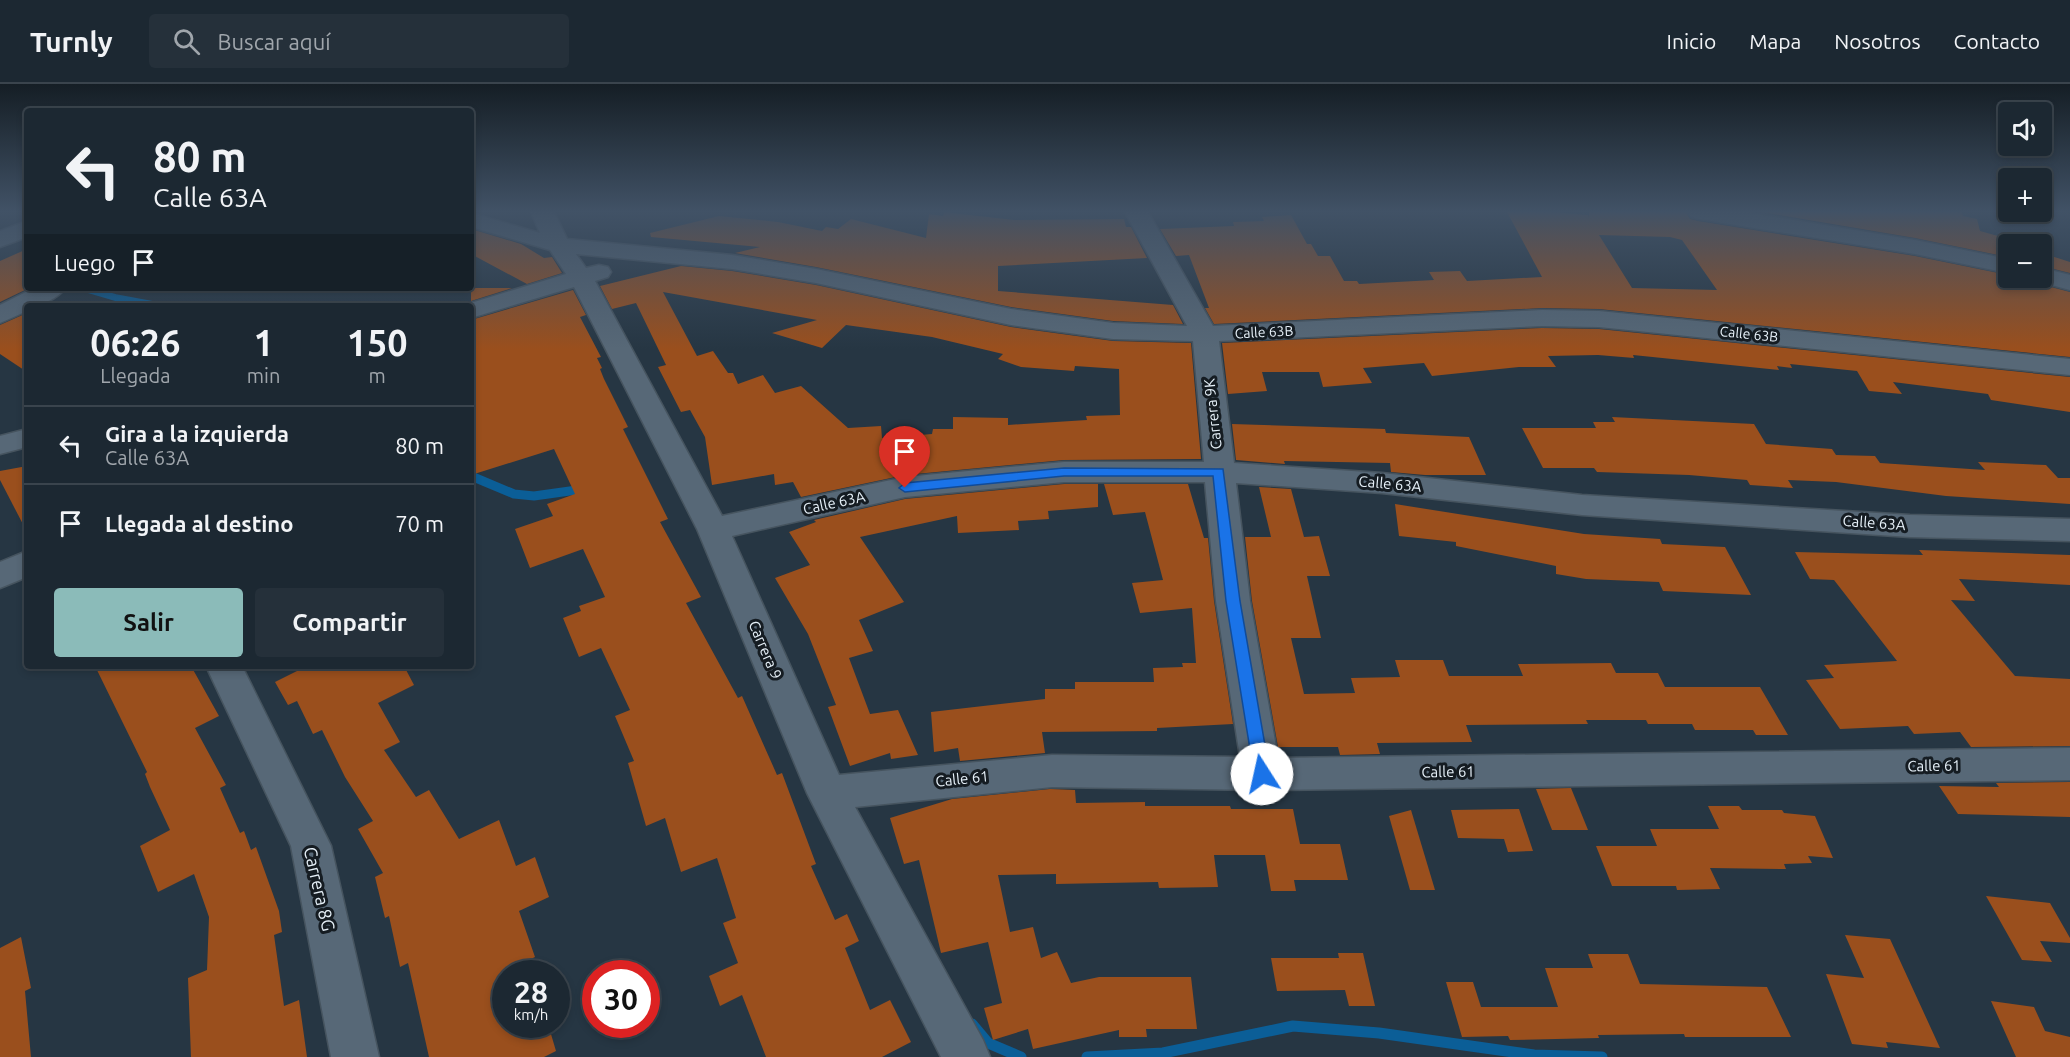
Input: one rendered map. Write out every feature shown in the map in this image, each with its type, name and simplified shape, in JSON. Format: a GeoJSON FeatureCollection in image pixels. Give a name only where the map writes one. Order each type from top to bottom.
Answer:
{"type":"FeatureCollection","features":[{"type":"Feature","properties":{"kind":"street","name":"Carrera 9"},"geometry":{"type":"LineString","coordinates":[[567,257],[581,278],[713,529],[827,793],[966,1057]]}},
{"type":"Feature","properties":{"kind":"street","name":"Calle 63B"},"geometry":{"type":"LineString","coordinates":[[474,309],[644,257]]}},
{"type":"Feature","properties":{"kind":"street","name":"Calle 63B"},"geometry":{"type":"LineString","coordinates":[[688,257],[816,276],[1011,317],[1113,330],[1205,334],[1542,318],[1599,319],[2070,368]]}},
{"type":"Feature","properties":{"kind":"street","name":"Carrera 9K"},"geometry":{"type":"LineString","coordinates":[[1162,257],[1205,334],[1233,601],[1262,774]]}},
{"type":"Feature","properties":{"kind":"street"},"geometry":{"type":"LineString","coordinates":[[1966,257],[1998,264]]}},
{"type":"Feature","properties":{"kind":"street"},"geometry":{"type":"LineString","coordinates":[[2052,278],[2070,283]]}},
{"type":"Feature","properties":{"kind":"street"},"geometry":{"type":"LineString","coordinates":[[0,315],[47,291]]}},
{"type":"Feature","properties":{"kind":"street"},"geometry":{"type":"LineString","coordinates":[[0,445],[24,439]]}},
{"type":"Feature","properties":{"kind":"street","name":"Calle 63A"},"geometry":{"type":"LineString","coordinates":[[713,529],[905,488],[1064,472],[1219,472],[1382,483],[1582,505],[1910,526],[2070,530]]}},
{"type":"Feature","properties":{"kind":"street"},"geometry":{"type":"LineString","coordinates":[[0,576],[24,564]]}},
{"type":"Feature","properties":{"kind":"street","name":"Carrera 8G"},"geometry":{"type":"LineString","coordinates":[[225,669],[311,846],[355,1057]]}},
{"type":"Feature","properties":{"kind":"street","name":"Calle 61"},"geometry":{"type":"LineString","coordinates":[[827,793],[1052,771],[1262,774],[2070,764]]}},
{"type":"Feature","properties":{"kind":"building"},"geometry":{"type":"Polygon","coordinates":[[[8,257],[24,257],[24,290],[0,302],[0,261],[8,257]]]}},
{"type":"Feature","properties":{"kind":"building"},"geometry":{"type":"Polygon","coordinates":[[[477,257],[552,257],[562,273],[527,284],[477,257]]]}},
{"type":"Feature","properties":{"kind":"building"},"geometry":{"type":"Polygon","coordinates":[[[760,257],[1147,257],[998,266],[998,291],[1173,305],[1183,324],[1113,321],[1011,307],[760,257]]]}},
{"type":"Feature","properties":{"kind":"building"},"geometry":{"type":"Polygon","coordinates":[[[1190,257],[1331,257],[1344,281],[1357,281],[1359,284],[1434,280],[1429,272],[1460,271],[1467,281],[1542,277],[1531,257],[1613,257],[1632,288],[1717,290],[1694,257],[1922,257],[1998,273],[1998,288],[2052,287],[2070,292],[2070,357],[1599,309],[1542,308],[1214,324],[1205,308],[1209,308],[1190,257]]]}},
{"type":"Feature","properties":{"kind":"building"},"geometry":{"type":"Polygon","coordinates":[[[2052,257],[2070,262],[2070,273],[2052,268],[2052,257]]]}},
{"type":"Feature","properties":{"kind":"building"},"geometry":{"type":"Polygon","coordinates":[[[681,266],[732,271],[816,285],[1011,327],[1113,341],[1191,343],[1201,459],[1064,460],[905,475],[801,497],[793,482],[775,485],[774,474],[712,485],[705,437],[690,410],[681,412],[658,367],[666,365],[636,303],[612,309],[600,286],[681,266]],[[663,292],[697,356],[713,351],[728,373],[733,373],[738,384],[763,375],[775,393],[801,386],[848,428],[881,426],[882,438],[932,434],[933,429],[953,429],[953,417],[1008,418],[1008,425],[1087,420],[1086,416],[1120,415],[1119,369],[1075,366],[1074,371],[1021,367],[998,359],[1003,354],[932,337],[846,325],[822,348],[772,333],[817,320],[663,292]]]}},
{"type":"Feature","properties":{"kind":"building"},"geometry":{"type":"Polygon","coordinates":[[[474,288],[512,288],[471,301],[471,291],[474,291],[474,288]]]}},
{"type":"Feature","properties":{"kind":"building"},"geometry":{"type":"Polygon","coordinates":[[[573,290],[586,315],[580,317],[601,357],[597,358],[604,379],[628,427],[623,429],[668,519],[660,522],[701,597],[686,603],[738,698],[742,696],[777,775],[782,773],[816,864],[811,866],[835,920],[847,914],[859,941],[845,948],[870,1010],[890,1000],[911,1042],[882,1057],[766,1057],[742,995],[720,1006],[709,976],[738,963],[723,923],[736,918],[717,858],[681,872],[665,818],[646,826],[628,763],[634,761],[615,716],[630,710],[601,648],[579,657],[563,618],[581,611],[579,606],[605,597],[583,549],[530,568],[515,529],[553,516],[547,504],[575,494],[554,449],[474,474],[474,319],[573,290]]]}},
{"type":"Feature","properties":{"kind":"building"},"geometry":{"type":"Polygon","coordinates":[[[24,314],[24,370],[0,354],[0,325],[24,314]]]}},
{"type":"Feature","properties":{"kind":"building"},"geometry":{"type":"Polygon","coordinates":[[[1542,328],[1599,329],[2070,377],[2070,412],[1991,400],[1988,394],[1893,382],[1902,394],[1869,391],[1857,371],[1790,364],[1792,368],[1777,366],[1779,370],[1633,355],[1634,358],[1598,355],[1548,356],[1556,367],[1519,367],[1432,376],[1424,363],[1363,368],[1372,383],[1323,387],[1319,372],[1262,372],[1267,391],[1228,394],[1222,343],[1542,328]]]}},
{"type":"Feature","properties":{"kind":"building"},"geometry":{"type":"Polygon","coordinates":[[[1612,417],[1754,424],[1766,444],[1832,449],[1836,455],[1875,456],[1880,463],[1985,470],[1978,462],[2046,465],[2058,478],[2070,478],[2070,504],[1946,496],[1836,482],[1788,480],[1793,488],[1750,485],[1747,480],[1689,475],[1597,472],[1594,468],[1543,468],[1522,428],[1596,428],[1593,422],[1615,422],[1612,417]]]}},
{"type":"Feature","properties":{"kind":"building"},"geometry":{"type":"Polygon","coordinates":[[[1232,424],[1385,429],[1386,433],[1469,437],[1486,475],[1425,475],[1391,472],[1390,463],[1284,461],[1285,464],[1236,460],[1232,424]]]}},
{"type":"Feature","properties":{"kind":"building"},"geometry":{"type":"Polygon","coordinates":[[[24,467],[24,526],[0,480],[0,471],[24,467]]]}},
{"type":"Feature","properties":{"kind":"building"},"geometry":{"type":"Polygon","coordinates":[[[1064,484],[1098,484],[1098,507],[1048,511],[1049,519],[1018,521],[1019,530],[958,533],[957,516],[860,537],[904,602],[859,620],[873,651],[849,658],[870,714],[898,710],[918,755],[891,759],[890,753],[850,766],[828,707],[836,705],[808,634],[775,578],[810,565],[789,532],[816,522],[814,520],[905,499],[1064,484]]]}},
{"type":"Feature","properties":{"kind":"building"},"geometry":{"type":"Polygon","coordinates":[[[1104,484],[1188,484],[1204,538],[1208,538],[1214,601],[1233,724],[1157,728],[1157,731],[1042,732],[1045,753],[960,761],[958,748],[934,752],[931,712],[1045,699],[1045,689],[1075,689],[1075,682],[1154,682],[1153,668],[1183,667],[1182,663],[1196,663],[1192,608],[1140,613],[1132,583],[1163,580],[1145,512],[1113,515],[1104,484]]]}},
{"type":"Feature","properties":{"kind":"building"},"geometry":{"type":"Polygon","coordinates":[[[1259,487],[1291,489],[1304,537],[1319,536],[1330,576],[1307,576],[1321,638],[1291,638],[1304,694],[1355,693],[1351,678],[1400,677],[1395,660],[1443,660],[1449,676],[1523,676],[1518,664],[1611,663],[1616,673],[1658,673],[1665,687],[1760,687],[1788,735],[1756,735],[1753,730],[1695,730],[1692,724],[1648,724],[1646,720],[1586,720],[1588,724],[1466,725],[1472,742],[1377,743],[1380,754],[1340,755],[1338,747],[1278,747],[1252,601],[1245,537],[1271,537],[1259,487]]]}},
{"type":"Feature","properties":{"kind":"building"},"geometry":{"type":"Polygon","coordinates":[[[1395,504],[1584,534],[1660,539],[1662,544],[1725,547],[1751,595],[1663,591],[1659,582],[1586,579],[1556,574],[1556,566],[1456,546],[1456,542],[1399,536],[1395,504]]]}},
{"type":"Feature","properties":{"kind":"building"},"geometry":{"type":"Polygon","coordinates":[[[1919,550],[2070,555],[2070,585],[1959,579],[1975,601],[1951,600],[2015,676],[2070,679],[2070,746],[1971,747],[1960,732],[1914,734],[1908,726],[1840,729],[1806,680],[1834,678],[1824,665],[1897,661],[1834,580],[1810,579],[1795,552],[1923,555],[1919,550]]]}},
{"type":"Feature","properties":{"kind":"building"},"geometry":{"type":"Polygon","coordinates":[[[96,669],[193,669],[219,716],[195,728],[226,785],[220,788],[240,833],[244,831],[251,850],[256,847],[279,911],[282,932],[274,935],[284,1006],[299,1000],[307,1057],[191,1057],[188,978],[207,970],[209,917],[194,874],[158,892],[140,846],[170,830],[150,787],[145,774],[147,772],[96,669]]]}},
{"type":"Feature","properties":{"kind":"building"},"geometry":{"type":"Polygon","coordinates":[[[301,669],[406,669],[414,685],[378,703],[400,742],[384,750],[416,797],[429,790],[459,839],[499,820],[516,866],[535,857],[549,897],[519,911],[535,957],[529,960],[492,960],[492,1038],[552,1038],[556,1051],[544,1057],[429,1057],[408,963],[400,967],[389,916],[385,918],[375,877],[383,873],[358,829],[373,821],[345,777],[322,730],[313,734],[297,701],[288,705],[275,682],[301,669]]]}},
{"type":"Feature","properties":{"kind":"building"},"geometry":{"type":"Polygon","coordinates":[[[2070,782],[2070,817],[1958,814],[1939,786],[1999,787],[1996,783],[2070,782]]]}},
{"type":"Feature","properties":{"kind":"building"},"geometry":{"type":"Polygon","coordinates":[[[1571,788],[1588,830],[1552,830],[1536,789],[1571,788]]]}},
{"type":"Feature","properties":{"kind":"building"},"geometry":{"type":"Polygon","coordinates":[[[1050,789],[1075,790],[1076,803],[1145,802],[1145,806],[1293,809],[1300,844],[1340,844],[1348,880],[1294,880],[1296,891],[1271,891],[1265,855],[1214,855],[1218,887],[1159,888],[1158,882],[1056,884],[1056,874],[998,875],[1010,932],[1033,927],[1041,958],[1057,952],[1071,983],[1099,977],[1191,977],[1197,1029],[1146,1029],[1147,1037],[1119,1037],[1119,1030],[1033,1049],[1028,1029],[993,1040],[984,1008],[1002,1003],[988,942],[941,953],[919,860],[904,864],[890,818],[952,799],[1050,789]]]}},
{"type":"Feature","properties":{"kind":"building"},"geometry":{"type":"Polygon","coordinates":[[[1708,806],[1739,806],[1742,810],[1782,810],[1784,813],[1815,816],[1833,858],[1808,856],[1812,863],[1784,864],[1786,869],[1710,868],[1720,889],[1677,890],[1676,886],[1612,886],[1596,846],[1657,846],[1650,829],[1719,829],[1708,806]]]}},
{"type":"Feature","properties":{"kind":"building"},"geometry":{"type":"Polygon","coordinates":[[[1519,809],[1533,851],[1508,852],[1504,839],[1458,838],[1451,810],[1519,809]]]}},
{"type":"Feature","properties":{"kind":"building"},"geometry":{"type":"Polygon","coordinates":[[[1411,810],[1435,890],[1410,890],[1389,816],[1411,810]]]}},
{"type":"Feature","properties":{"kind":"building"},"geometry":{"type":"Polygon","coordinates":[[[1986,896],[2050,903],[2070,938],[2070,943],[2040,941],[2052,962],[2022,960],[1986,896]]]}},
{"type":"Feature","properties":{"kind":"building"},"geometry":{"type":"Polygon","coordinates":[[[1845,935],[1890,939],[1940,1048],[1886,1042],[1888,1048],[1852,1044],[1826,974],[1864,978],[1845,935]]]}},
{"type":"Feature","properties":{"kind":"building"},"geometry":{"type":"Polygon","coordinates":[[[21,937],[31,988],[25,991],[31,1057],[0,1057],[0,948],[21,937]]]}},
{"type":"Feature","properties":{"kind":"building"},"geometry":{"type":"Polygon","coordinates":[[[1338,953],[1363,953],[1375,1006],[1349,1006],[1345,990],[1277,991],[1271,958],[1339,958],[1338,953]]]}},
{"type":"Feature","properties":{"kind":"building"},"geometry":{"type":"Polygon","coordinates":[[[1588,954],[1628,954],[1640,984],[1767,987],[1791,1037],[1685,1037],[1684,1034],[1598,1035],[1599,1038],[1510,1040],[1508,1036],[1462,1037],[1446,982],[1473,982],[1481,1007],[1558,1007],[1545,968],[1593,968],[1588,954]]]}},
{"type":"Feature","properties":{"kind":"building"},"geometry":{"type":"Polygon","coordinates":[[[1991,1001],[2034,1007],[2045,1031],[2070,1037],[2070,1057],[2016,1057],[1991,1001]]]}},
{"type":"Feature","properties":{"kind":"waterway"},"geometry":{"type":"LineString","coordinates":[[93,291],[144,303]]}},
{"type":"Feature","properties":{"kind":"waterway"},"geometry":{"type":"LineString","coordinates":[[474,477],[514,494],[534,496],[584,489]]}},
{"type":"Feature","properties":{"kind":"waterway"},"geometry":{"type":"LineString","coordinates":[[972,1024],[988,1043],[1021,1057]]}},
{"type":"Feature","properties":{"kind":"waterway"},"geometry":{"type":"LineString","coordinates":[[1087,1057],[1163,1053],[1293,1026],[1379,1033],[1534,1055],[1602,1057]]}},
{"type":"Feature","properties":{"kind":"route"},"geometry":{"type":"LineString","coordinates":[[905,488],[1064,472],[1219,472],[1233,601],[1262,774]]}}]}
